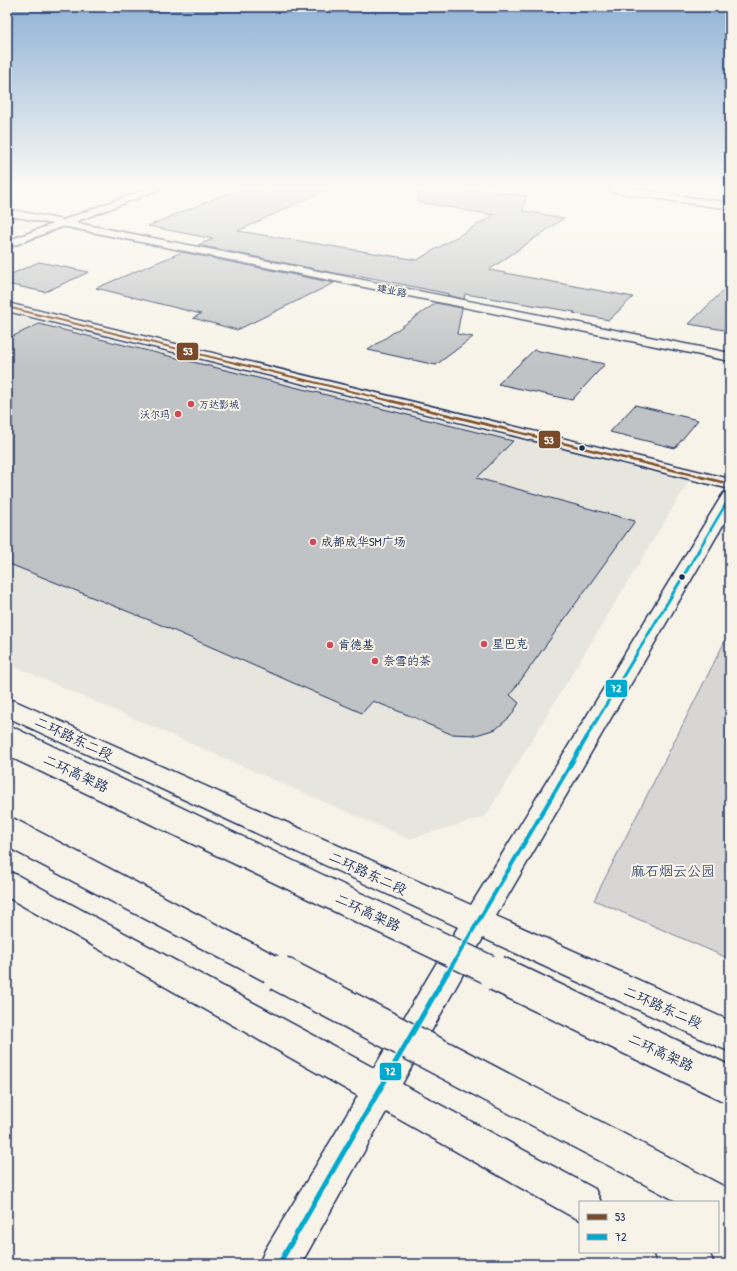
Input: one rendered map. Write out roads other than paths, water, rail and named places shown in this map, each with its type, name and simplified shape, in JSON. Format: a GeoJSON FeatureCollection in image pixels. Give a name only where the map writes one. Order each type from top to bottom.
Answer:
{"type":"FeatureCollection","features":[{"type":"Feature","properties":{"kind":"main road","name":"建业路"},"geometry":{"type":"LineString","coordinates":[[190,248],[730,357]]}},
{"type":"Feature","properties":{"kind":"main road"},"geometry":{"type":"LineString","coordinates":[[7,306],[730,484]]}},
{"type":"Feature","properties":{"kind":"main road"},"geometry":{"type":"LineString","coordinates":[[279,1264],[477,922],[730,497]]}},
{"type":"Feature","properties":{"kind":"main road","name":"二环路东二段"},"geometry":{"type":"LineString","coordinates":[[7,707],[730,1037]]}},
{"type":"Feature","properties":{"kind":"main road","name":"二环高架路"},"geometry":{"type":"LineString","coordinates":[[7,740],[730,1085]]}},
{"type":"Feature","properties":{"kind":"main road"},"geometry":{"type":"LineString","coordinates":[[7,831],[714,1201]]}},
{"type":"Feature","properties":{"kind":"main road"},"geometry":{"type":"LineString","coordinates":[[7,884],[580,1201]]}},
{"type":"Feature","properties":{"kind":"main road"},"geometry":{"type":"LineString","coordinates":[[674,1253],[694,1264]]}},
{"type":"Feature","properties":{"kind":"place","name":"万达影城"},"geometry":{"type":"Point","coordinates":[191,404]}},
{"type":"Feature","properties":{"kind":"place","name":"沃尔玛"},"geometry":{"type":"Point","coordinates":[178,414]}},
{"type":"Feature","properties":{"kind":"place","name":"成都成华SM广场"},"geometry":{"type":"Point","coordinates":[313,542]}},
{"type":"Feature","properties":{"kind":"place","name":"星巴克"},"geometry":{"type":"Point","coordinates":[484,644]}},
{"type":"Feature","properties":{"kind":"place","name":"肯德基"},"geometry":{"type":"Point","coordinates":[330,645]}},
{"type":"Feature","properties":{"kind":"place","name":"奈雪的茶"},"geometry":{"type":"Point","coordinates":[375,661]}},
{"type":"Feature","properties":{"kind":"park label","name":"麻石烟云公园"},"geometry":{"type":"Point","coordinates":[673,871]}}]}
